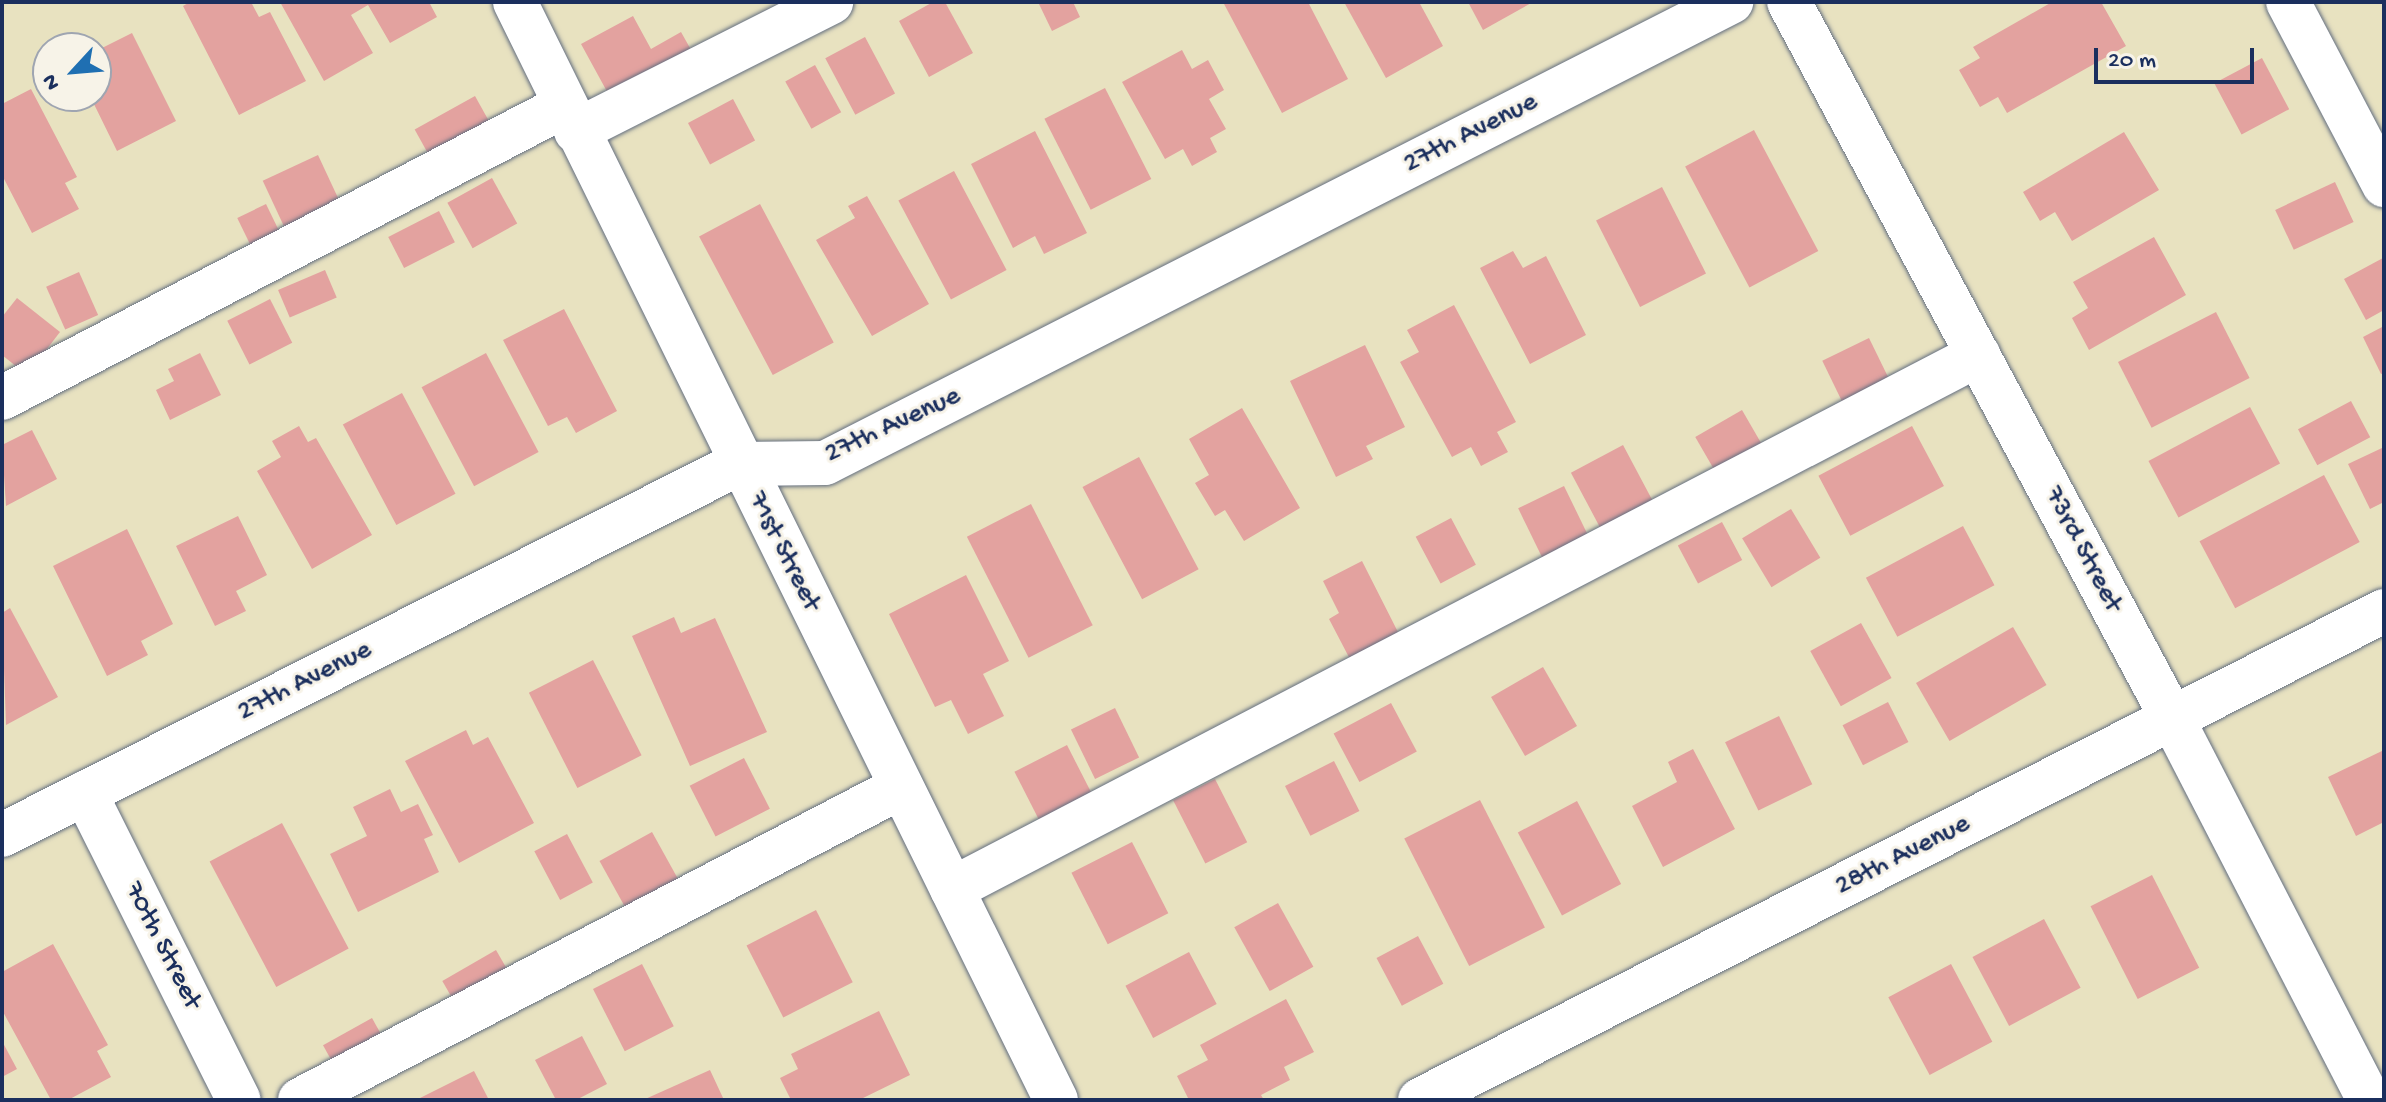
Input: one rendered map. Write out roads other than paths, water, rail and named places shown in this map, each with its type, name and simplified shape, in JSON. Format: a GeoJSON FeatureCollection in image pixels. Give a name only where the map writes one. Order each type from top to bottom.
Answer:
{"type":"FeatureCollection","features":[{"type":"Feature","properties":{"kind":"street","name":"71st Street"},"geometry":{"type":"LineString","coordinates":[[515,2],[738,464],[1056,1100]]}},
{"type":"Feature","properties":{"kind":"street"},"geometry":{"type":"LineString","coordinates":[[2,398],[570,118],[831,2]]}},
{"type":"Feature","properties":{"kind":"street","name":"27th Avenue"},"geometry":{"type":"LineString","coordinates":[[2,835],[738,464],[825,463],[1731,2]]}},
{"type":"Feature","properties":{"kind":"street","name":"73rd Street"},"geometry":{"type":"LineString","coordinates":[[1789,2],[2173,720],[2369,1100]]}},
{"type":"Feature","properties":{"kind":"street"},"geometry":{"type":"LineString","coordinates":[[2288,2],[2384,185]]}},
{"type":"Feature","properties":{"kind":"street"},"geometry":{"type":"LineString","coordinates":[[952,889],[1978,355]]}},
{"type":"Feature","properties":{"kind":"street","name":"28th Avenue"},"geometry":{"type":"LineString","coordinates":[[1420,1100],[2384,611]]}},
{"type":"Feature","properties":{"kind":"street"},"geometry":{"type":"LineString","coordinates":[[300,1100],[901,787]]}},
{"type":"Feature","properties":{"kind":"street","name":"70th Street"},"geometry":{"type":"LineString","coordinates":[[85,793],[239,1100]]}}]}
